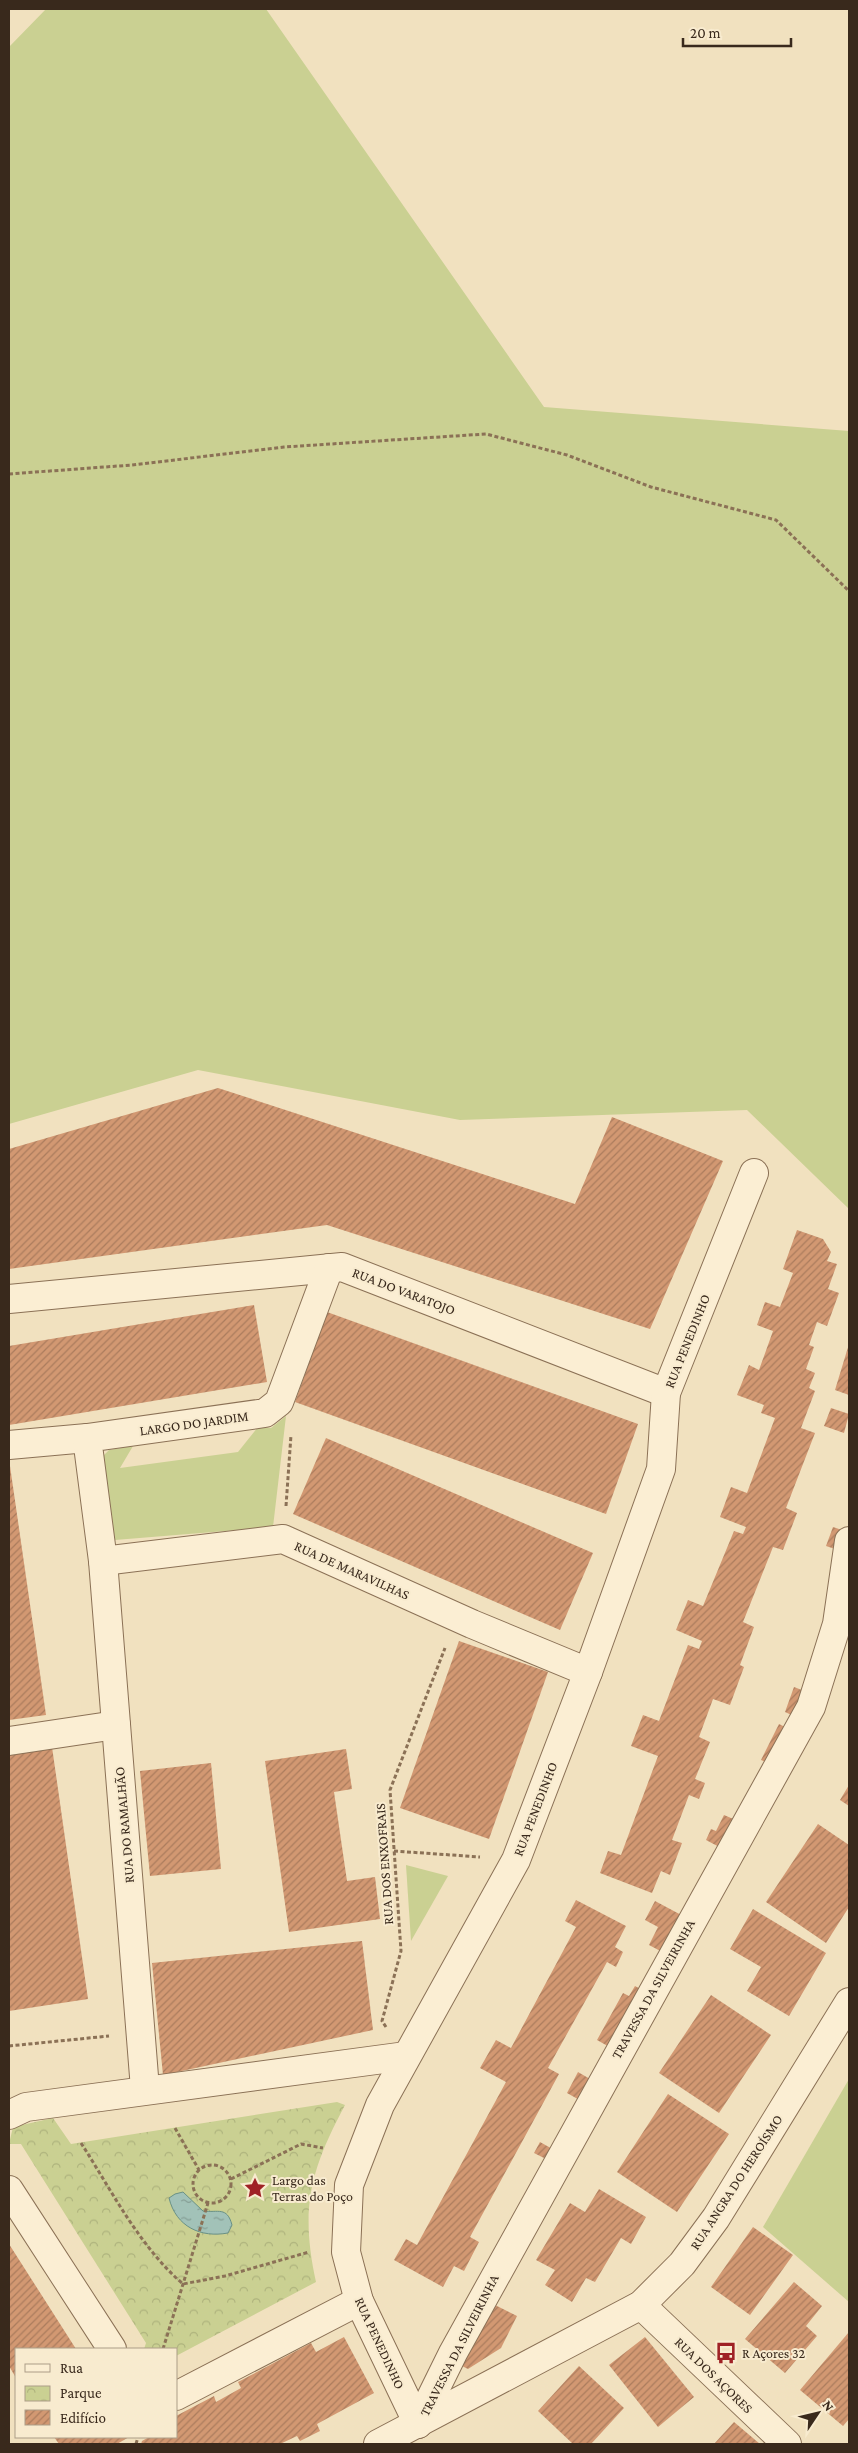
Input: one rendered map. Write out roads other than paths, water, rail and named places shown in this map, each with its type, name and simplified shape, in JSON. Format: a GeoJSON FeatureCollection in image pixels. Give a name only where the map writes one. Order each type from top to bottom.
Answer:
{"type":"FeatureCollection","features":[{"type":"Feature","properties":{"kind":"street","name":"RUA PENEDINHO"},"geometry":{"type":"LineString","coordinates":[[418,2424],[358,2301],[346,2252],[348,2185],[380,2105],[516,1860],[588,1672],[661,1469],[666,1393],[754,1173]]}},
{"type":"Feature","properties":{"kind":"street","name":"RUA DO VARATOJO"},"geometry":{"type":"LineString","coordinates":[[9,1299],[342,1267],[666,1393]]}},
{"type":"Feature","properties":{"kind":"street","name":"LARGO DO JARDIM"},"geometry":{"type":"LineString","coordinates":[[9,1444],[87,1438],[265,1413],[279,1402],[329,1268]]}},
{"type":"Feature","properties":{"kind":"street"},"geometry":{"type":"LineString","coordinates":[[87,1438],[103,1561]]}},
{"type":"Feature","properties":{"kind":"street","name":"RUA DE MARAVILHAS"},"geometry":{"type":"LineString","coordinates":[[103,1561],[284,1539],[472,1624],[588,1672]]}},
{"type":"Feature","properties":{"kind":"street","name":"TRAVESSA DA SILVEIRINHA"},"geometry":{"type":"LineString","coordinates":[[418,2424],[457,2344],[811,1707],[837,1624],[849,1540]]}},
{"type":"Feature","properties":{"kind":"street","name":"RUA DO RAMALHÃO"},"geometry":{"type":"LineString","coordinates":[[103,1561],[145,2089]]}},
{"type":"Feature","properties":{"kind":"street"},"geometry":{"type":"LineString","coordinates":[[9,1741],[116,1725]]}},
{"type":"Feature","properties":{"kind":"street","name":"RUA ANGRA DO HEROÍSMO"},"geometry":{"type":"LineString","coordinates":[[378,2444],[641,2305],[682,2264],[716,2218],[849,2002]]}},
{"type":"Feature","properties":{"kind":"street"},"geometry":{"type":"LineString","coordinates":[[9,2115],[26,2107],[145,2089],[406,2056]]}},
{"type":"Feature","properties":{"kind":"street"},"geometry":{"type":"LineString","coordinates":[[9,2190],[111,2348]]}},
{"type":"Feature","properties":{"kind":"street"},"geometry":{"type":"LineString","coordinates":[[178,2395],[358,2301]]}},
{"type":"Feature","properties":{"kind":"street","name":"RUA DOS AÇORES"},"geometry":{"type":"LineString","coordinates":[[641,2305],[787,2444]]}},
{"type":"Feature","properties":{"kind":"water"},"geometry":{"type":"Polygon","coordinates":[[[183,2192],[203,2211],[225,2213],[232,2225],[228,2233],[208,2234],[199,2232],[184,2223],[172,2208],[169,2198],[183,2192]]]}},
{"type":"Feature","properties":{"kind":"place","name":"Largo das Terras do Poço"},"geometry":{"type":"Point","coordinates":[255,2188]}},
{"type":"Feature","properties":{"kind":"place","name":"R Açores 32"},"geometry":{"type":"Point","coordinates":[726,2353]}}]}
